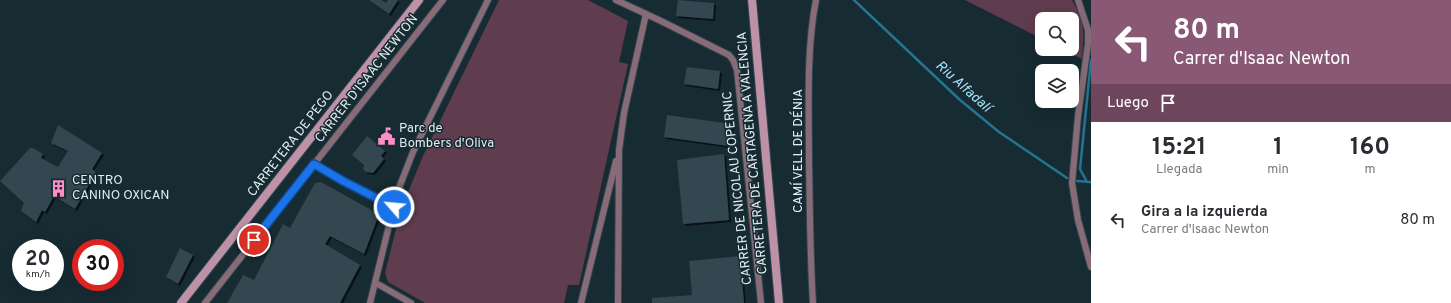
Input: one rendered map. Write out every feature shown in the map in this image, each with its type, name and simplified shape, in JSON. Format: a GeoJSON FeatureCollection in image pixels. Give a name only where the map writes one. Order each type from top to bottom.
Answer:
{"type":"FeatureCollection","features":[{"type":"Feature","properties":{"kind":"main road","name":"CARRETERA DE PEGO"},"geometry":{"type":"LineString","coordinates":[[181,303],[419,0]]}},
{"type":"Feature","properties":{"kind":"main road","name":"CARRETERA DE CARTAGENA A VALENCIA"},"geometry":{"type":"LineString","coordinates":[[752,0],[779,303]]}},
{"type":"Feature","properties":{"kind":"street","name":"CARRER D'ISAAC NEWTON"},"geometry":{"type":"LineString","coordinates":[[205,303],[443,0]]}},
{"type":"Feature","properties":{"kind":"street"},"geometry":{"type":"LineString","coordinates":[[370,303],[394,207],[413,152],[488,0]]}},
{"type":"Feature","properties":{"kind":"street"},"geometry":{"type":"LineString","coordinates":[[581,303],[619,150],[624,113],[646,14],[616,0]]}},
{"type":"Feature","properties":{"kind":"street","name":"CAMÍ VELL DE DÉNIA"},"geometry":{"type":"LineString","coordinates":[[813,303],[810,265],[808,110],[810,62],[816,0]]}},
{"type":"Feature","properties":{"kind":"street"},"geometry":{"type":"LineString","coordinates":[[1086,0],[1078,1],[1088,30],[1088,44],[1078,116],[1072,183],[1079,226],[1091,267]]}},
{"type":"Feature","properties":{"kind":"street","name":"CARRER DE NICOLAU COPERNIC"},"geometry":{"type":"LineString","coordinates":[[646,14],[729,55],[737,70],[761,303]]}},
{"type":"Feature","properties":{"kind":"street"},"geometry":{"type":"LineString","coordinates":[[618,303],[619,150]]}},
{"type":"Feature","properties":{"kind":"street"},"geometry":{"type":"LineString","coordinates":[[314,164],[343,181],[394,207]]}},
{"type":"Feature","properties":{"kind":"street"},"geometry":{"type":"LineString","coordinates":[[376,283],[411,303]]}},
{"type":"Feature","properties":{"kind":"shaded area"},"geometry":{"type":"Polygon","coordinates":[[[499,0],[588,0],[628,21],[619,62],[628,64],[579,285],[568,285],[564,303],[425,303],[388,282],[385,273],[401,209],[423,156],[499,0]]]}},
{"type":"Feature","properties":{"kind":"shaded area"},"geometry":{"type":"Polygon","coordinates":[[[965,0],[1072,0],[1078,12],[1035,12],[1035,35],[965,0]]]}},
{"type":"Feature","properties":{"kind":"shaded area"},"geometry":{"type":"Polygon","coordinates":[[[1079,14],[1083,29],[1082,59],[1076,56],[1079,56],[1079,14]]]}},
{"type":"Feature","properties":{"kind":"building"},"geometry":{"type":"Polygon","coordinates":[[[369,0],[381,0],[386,3],[388,0],[398,0],[389,14],[369,0]]]}},
{"type":"Feature","properties":{"kind":"building"},"geometry":{"type":"Polygon","coordinates":[[[678,0],[714,3],[713,19],[676,16],[678,0]]]}},
{"type":"Feature","properties":{"kind":"building"},"geometry":{"type":"Polygon","coordinates":[[[687,67],[720,71],[718,89],[684,84],[687,67]]]}},
{"type":"Feature","properties":{"kind":"building"},"geometry":{"type":"Polygon","coordinates":[[[667,115],[732,124],[729,146],[664,137],[667,115]]]}},
{"type":"Feature","properties":{"kind":"building","name":"CENTRO CANINO OXICAN"},"geometry":{"type":"Polygon","coordinates":[[[58,125],[102,153],[92,169],[96,172],[75,209],[54,196],[45,212],[42,210],[36,222],[21,211],[24,203],[0,181],[30,148],[33,148],[43,154],[41,158],[58,167],[68,151],[51,143],[58,125]]]}},
{"type":"Feature","properties":{"kind":"building"},"geometry":{"type":"Polygon","coordinates":[[[367,136],[385,151],[381,156],[384,159],[373,173],[366,172],[363,169],[364,165],[352,155],[367,136]]]}},
{"type":"Feature","properties":{"kind":"building"},"geometry":{"type":"Polygon","coordinates":[[[724,154],[729,220],[683,224],[677,160],[724,154]]]}},
{"type":"Feature","properties":{"kind":"building"},"geometry":{"type":"Polygon","coordinates":[[[321,182],[375,212],[378,217],[364,254],[330,236],[325,244],[360,265],[340,303],[227,303],[243,275],[254,280],[283,224],[290,228],[315,183],[321,182]]]}},
{"type":"Feature","properties":{"kind":"building"},"geometry":{"type":"Polygon","coordinates":[[[180,248],[193,255],[178,284],[166,277],[180,248]]]}},
{"type":"Feature","properties":{"kind":"building"},"geometry":{"type":"Polygon","coordinates":[[[740,256],[744,303],[652,303],[652,298],[692,295],[689,261],[740,256]]]}},
{"type":"Feature","properties":{"kind":"waterway","name":"Riu Alfadalí"},"geometry":{"type":"LineString","coordinates":[[854,0],[960,100],[999,132],[1067,178]]}},
{"type":"Feature","properties":{"kind":"waterway"},"geometry":{"type":"LineString","coordinates":[[1087,182],[1080,169],[1091,60]]}},
{"type":"Feature","properties":{"kind":"waterway","name":"Riu Alfadalí"},"geometry":{"type":"LineString","coordinates":[[1077,181],[1091,182]]}},
{"type":"Feature","properties":{"kind":"place","name":"Parc de Bombers d'Oliva"},"geometry":{"type":"Point","coordinates":[386,136]}},
{"type":"Feature","properties":{"kind":"place","name":"CENTRO CANINO OXICAN"},"geometry":{"type":"Point","coordinates":[59,188]}},
{"type":"Feature","properties":{"kind":"route"},"geometry":{"type":"LineString","coordinates":[[254,240],[314,164],[343,181],[394,207]]}}]}
